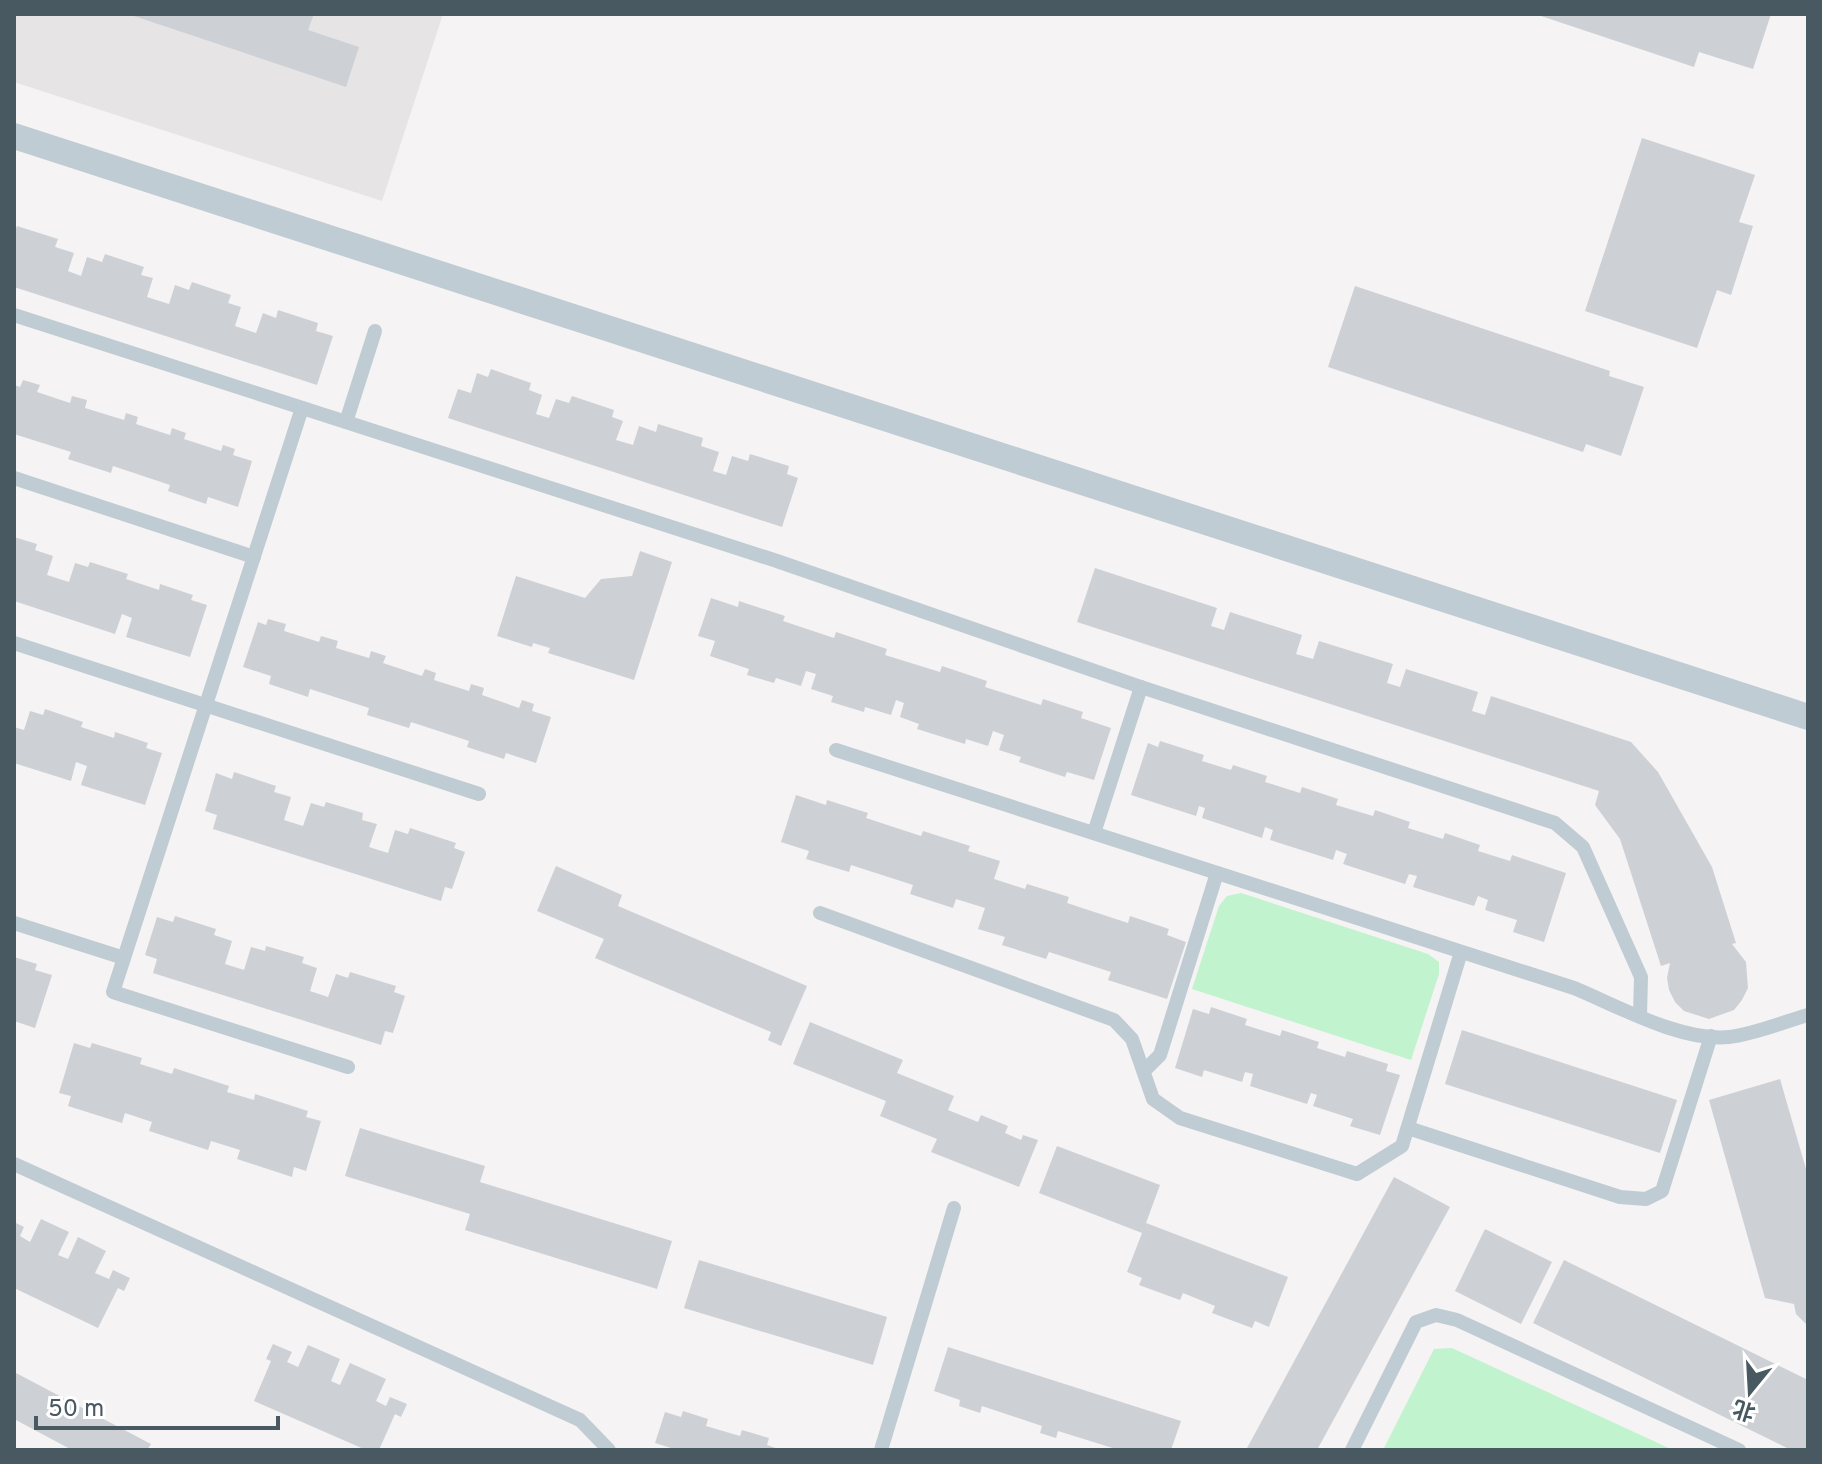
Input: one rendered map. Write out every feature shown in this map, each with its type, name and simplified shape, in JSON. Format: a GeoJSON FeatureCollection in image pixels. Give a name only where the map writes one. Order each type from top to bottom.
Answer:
{"type":"FeatureCollection","features":[{"type":"Feature","properties":{"kind":"street"},"geometry":{"type":"LineString","coordinates":[[14,136],[1808,717]]}},
{"type":"Feature","properties":{"kind":"lane"},"geometry":{"type":"LineString","coordinates":[[14,315],[774,560],[1141,687],[1555,823],[1583,847],[1641,977],[1640,1015]]}},
{"type":"Feature","properties":{"kind":"lane"},"geometry":{"type":"LineString","coordinates":[[346,422],[375,331]]}},
{"type":"Feature","properties":{"kind":"lane"},"geometry":{"type":"LineString","coordinates":[[302,408],[113,992],[348,1067]]}},
{"type":"Feature","properties":{"kind":"lane"},"geometry":{"type":"LineString","coordinates":[[14,478],[254,557]]}},
{"type":"Feature","properties":{"kind":"lane"},"geometry":{"type":"LineString","coordinates":[[14,643],[479,794]]}},
{"type":"Feature","properties":{"kind":"lane"},"geometry":{"type":"LineString","coordinates":[[1094,833],[1141,687]]}},
{"type":"Feature","properties":{"kind":"lane"},"geometry":{"type":"LineString","coordinates":[[836,750],[1574,988],[1669,1027],[1729,1037],[1808,1015]]}},
{"type":"Feature","properties":{"kind":"lane"},"geometry":{"type":"LineString","coordinates":[[1144,1071],[1160,1055],[1217,873]]}},
{"type":"Feature","properties":{"kind":"lane"},"geometry":{"type":"LineString","coordinates":[[820,913],[1114,1020],[1132,1039],[1153,1099],[1180,1118],[1357,1174],[1402,1146],[1461,952]]}},
{"type":"Feature","properties":{"kind":"lane"},"geometry":{"type":"LineString","coordinates":[[14,923],[124,958]]}},
{"type":"Feature","properties":{"kind":"lane"},"geometry":{"type":"LineString","coordinates":[[1408,1128],[1620,1197],[1646,1199],[1662,1191],[1711,1036]]}},
{"type":"Feature","properties":{"kind":"lane"},"geometry":{"type":"LineString","coordinates":[[14,1164],[580,1420],[609,1450]]}},
{"type":"Feature","properties":{"kind":"lane"},"geometry":{"type":"LineString","coordinates":[[881,1450],[954,1208]]}},
{"type":"Feature","properties":{"kind":"lane"},"geometry":{"type":"LineString","coordinates":[[1352,1450],[1416,1322],[1436,1315],[1457,1320],[1739,1450]]}},
{"type":"Feature","properties":{"kind":"shaded area"},"geometry":{"type":"Polygon","coordinates":[[[14,14],[443,14],[382,201],[14,82],[14,14]]]}},
{"type":"Feature","properties":{"kind":"green space"},"geometry":{"type":"Polygon","coordinates":[[[1241,893],[1428,954],[1439,962],[1439,974],[1411,1060],[1192,989],[1219,906],[1227,896],[1241,893]]]}},
{"type":"Feature","properties":{"kind":"green space"},"geometry":{"type":"Polygon","coordinates":[[[1452,1348],[1673,1450],[1383,1450],[1434,1349],[1452,1348]]]}},
{"type":"Feature","properties":{"kind":"building"},"geometry":{"type":"Polygon","coordinates":[[[128,14],[314,14],[308,30],[359,47],[346,87],[128,14]]]}},
{"type":"Feature","properties":{"kind":"building"},"geometry":{"type":"Polygon","coordinates":[[[1535,14],[1771,14],[1753,69],[1699,52],[1694,67],[1535,14]]]}},
{"type":"Feature","properties":{"kind":"building"},"geometry":{"type":"Polygon","coordinates":[[[1642,138],[1755,175],[1739,222],[1753,226],[1731,295],[1717,290],[1697,348],[1585,311],[1642,138]]]}},
{"type":"Feature","properties":{"kind":"building"},"geometry":{"type":"Polygon","coordinates":[[[17,226],[58,239],[55,247],[74,253],[68,271],[81,276],[87,257],[102,262],[105,254],[144,267],[141,275],[153,278],[147,297],[169,304],[175,285],[189,290],[192,282],[231,295],[228,303],[241,307],[235,326],[256,333],[263,313],[276,318],[278,310],[318,323],[316,331],[333,336],[317,385],[14,287],[14,234],[17,226]]]}},
{"type":"Feature","properties":{"kind":"building"},"geometry":{"type":"Polygon","coordinates":[[[1355,286],[1610,371],[1609,376],[1644,387],[1621,456],[1586,444],[1583,452],[1328,367],[1355,286]]]}},
{"type":"Feature","properties":{"kind":"building"},"geometry":{"type":"Polygon","coordinates":[[[491,369],[531,383],[529,390],[542,395],[536,414],[549,418],[556,399],[569,403],[572,396],[614,410],[612,417],[623,421],[616,440],[633,445],[639,426],[656,432],[658,424],[703,438],[701,446],[719,452],[713,471],[726,475],[732,456],[748,461],[750,454],[789,466],[787,474],[798,478],[782,527],[448,418],[458,389],[471,393],[477,373],[488,377],[491,369]]]}},
{"type":"Feature","properties":{"kind":"building"},"geometry":{"type":"Polygon","coordinates":[[[23,380],[40,385],[37,392],[70,403],[72,396],[87,400],[85,408],[124,420],[126,413],[138,417],[136,424],[170,435],[172,428],[186,433],[184,439],[221,451],[223,445],[235,449],[233,455],[252,461],[238,507],[208,497],[206,504],[168,491],[170,485],[113,466],[111,473],[68,459],[71,452],[14,434],[14,385],[20,387],[23,380]]]}},
{"type":"Feature","properties":{"kind":"building"},"geometry":{"type":"Polygon","coordinates":[[[14,537],[37,544],[35,550],[53,556],[47,575],[69,582],[75,563],[88,567],[90,562],[128,574],[126,579],[159,590],[160,584],[193,595],[191,600],[207,605],[190,657],[126,637],[132,618],[122,614],[115,634],[14,601],[14,537]]]}},
{"type":"Feature","properties":{"kind":"building"},"geometry":{"type":"Polygon","coordinates":[[[640,551],[672,562],[634,680],[548,653],[550,648],[533,643],[532,647],[497,636],[516,576],[585,598],[601,579],[632,576],[640,551]]]}},
{"type":"Feature","properties":{"kind":"building"},"geometry":{"type":"Polygon","coordinates":[[[1095,568],[1217,608],[1211,626],[1224,630],[1230,612],[1302,635],[1296,654],[1313,659],[1319,641],[1393,664],[1387,683],[1400,687],[1406,669],[1478,692],[1472,711],[1485,715],[1491,696],[1631,742],[1658,772],[1712,867],[1736,943],[1732,944],[1746,962],[1748,988],[1742,1000],[1734,1010],[1709,1019],[1684,1011],[1675,1002],[1667,978],[1670,963],[1661,966],[1620,839],[1595,805],[1599,791],[1077,622],[1095,568]]]}},
{"type":"Feature","properties":{"kind":"building"},"geometry":{"type":"Polygon","coordinates":[[[711,598],[738,607],[739,601],[785,616],[783,621],[834,638],[836,632],[887,649],[885,655],[940,672],[942,666],[987,681],[985,687],[1041,705],[1043,699],[1083,712],[1081,718],[1111,728],[1094,780],[1067,772],[1065,777],[1019,762],[1021,757],[999,750],[1004,735],[993,731],[988,746],[966,739],[965,744],[917,729],[919,724],[900,717],[904,703],[896,700],[891,715],[865,707],[864,712],[831,702],[833,696],[811,689],[816,674],[806,671],[801,686],[776,678],[774,683],[747,675],[749,669],[710,656],[715,641],[698,636],[711,598]]]}},
{"type":"Feature","properties":{"kind":"building"},"geometry":{"type":"Polygon","coordinates":[[[268,619],[286,624],[284,631],[319,642],[321,636],[338,641],[336,648],[369,658],[371,651],[386,656],[383,663],[422,676],[425,669],[436,673],[434,680],[469,691],[471,684],[484,688],[482,695],[519,708],[522,700],[534,704],[532,711],[551,717],[536,763],[506,753],[504,759],[467,747],[469,741],[411,722],[409,728],[367,715],[369,708],[310,689],[308,697],[269,684],[271,676],[243,667],[258,622],[266,625],[268,619]]]}},
{"type":"Feature","properties":{"kind":"building"},"geometry":{"type":"Polygon","coordinates":[[[45,709],[83,722],[81,727],[114,738],[115,732],[148,743],[146,748],[162,753],[145,805],[81,785],[87,766],[76,762],[71,781],[14,763],[14,727],[24,730],[30,711],[43,715],[45,709]]]}},
{"type":"Feature","properties":{"kind":"building"},"geometry":{"type":"Polygon","coordinates":[[[1160,741],[1204,755],[1202,761],[1231,770],[1233,765],[1267,776],[1265,782],[1300,793],[1302,787],[1338,799],[1336,805],[1373,816],[1375,810],[1410,822],[1408,828],[1443,839],[1445,833],[1480,845],[1478,851],[1510,861],[1512,855],[1566,873],[1544,942],[1513,932],[1517,920],[1485,910],[1488,900],[1478,896],[1474,906],[1413,887],[1417,876],[1409,874],[1405,884],[1343,864],[1347,854],[1336,850],[1333,860],[1270,840],[1273,830],[1265,827],[1262,838],[1202,818],[1205,808],[1199,806],[1196,816],[1131,795],[1148,743],[1158,747],[1160,741]]]}},
{"type":"Feature","properties":{"kind":"building"},"geometry":{"type":"Polygon","coordinates":[[[234,772],[276,786],[274,792],[291,797],[284,820],[303,826],[311,803],[324,807],[326,802],[363,813],[362,820],[377,824],[369,847],[388,853],[395,830],[408,834],[410,828],[456,843],[454,848],[465,852],[452,889],[445,887],[441,901],[213,829],[217,815],[205,811],[216,773],[232,779],[234,772]]]}},
{"type":"Feature","properties":{"kind":"building"},"geometry":{"type":"Polygon","coordinates":[[[796,795],[826,805],[827,800],[868,813],[866,818],[921,836],[923,831],[970,846],[968,851],[1000,861],[994,879],[1025,889],[1027,884],[1069,897],[1067,903],[1128,923],[1130,916],[1169,929],[1167,935],[1186,942],[1167,999],[1108,980],[1111,972],[1049,952],[1046,959],[1002,945],[1005,937],[978,929],[985,908],[956,899],[953,908],[910,894],[913,885],[851,865],[849,872],[806,859],[809,851],[781,842],[796,795]]]}},
{"type":"Feature","properties":{"kind":"building"},"geometry":{"type":"Polygon","coordinates":[[[556,866],[622,895],[618,906],[807,986],[781,1046],[768,1040],[771,1032],[595,958],[604,939],[537,911],[556,866]]]}},
{"type":"Feature","properties":{"kind":"building"},"geometry":{"type":"Polygon","coordinates":[[[175,916],[216,929],[214,935],[232,941],[225,964],[244,970],[251,947],[265,951],[266,946],[304,957],[302,963],[317,968],[310,991],[328,997],[336,974],[348,978],[350,972],[396,986],[394,992],[405,996],[393,1033],[385,1031],[381,1045],[153,973],[157,959],[145,955],[157,917],[173,922],[175,916]]]}},
{"type":"Feature","properties":{"kind":"building"},"geometry":{"type":"Polygon","coordinates":[[[14,957],[37,964],[35,970],[52,975],[35,1028],[14,1021],[14,957]]]}},
{"type":"Feature","properties":{"kind":"building"},"geometry":{"type":"Polygon","coordinates":[[[1211,1007],[1247,1019],[1245,1025],[1280,1036],[1282,1030],[1319,1042],[1317,1048],[1345,1057],[1347,1051],[1388,1064],[1386,1071],[1400,1075],[1380,1135],[1350,1126],[1353,1119],[1313,1106],[1317,1095],[1311,1093],[1307,1104],[1250,1086],[1253,1074],[1245,1072],[1242,1082],[1204,1070],[1202,1077],[1175,1068],[1193,1009],[1209,1014],[1211,1007]]]}},
{"type":"Feature","properties":{"kind":"building"},"geometry":{"type":"Polygon","coordinates":[[[810,1022],[903,1060],[897,1073],[954,1096],[948,1110],[978,1122],[981,1115],[1008,1126],[1005,1133],[1021,1140],[1023,1135],[1038,1140],[1019,1187],[931,1152],[937,1139],[880,1116],[886,1101],[793,1064],[810,1022]]]}},
{"type":"Feature","properties":{"kind":"building"},"geometry":{"type":"Polygon","coordinates":[[[1462,1030],[1677,1100],[1660,1153],[1445,1084],[1462,1030]]]}},
{"type":"Feature","properties":{"kind":"building"},"geometry":{"type":"Polygon","coordinates":[[[74,1043],[90,1048],[92,1043],[142,1058],[140,1064],[172,1074],[174,1068],[229,1086],[227,1092],[254,1100],[255,1094],[308,1111],[306,1117],[321,1121],[306,1171],[294,1167],[292,1177],[237,1159],[240,1150],[211,1141],[208,1150],[149,1131],[152,1122],[125,1113],[122,1123],[68,1106],[71,1096],[59,1093],[74,1043]]]}},
{"type":"Feature","properties":{"kind":"building"},"geometry":{"type":"Polygon","coordinates":[[[1780,1079],[1808,1176],[1808,1326],[1796,1314],[1794,1304],[1765,1298],[1709,1100],[1780,1079]]]}},
{"type":"Feature","properties":{"kind":"building"},"geometry":{"type":"Polygon","coordinates":[[[360,1128],[485,1166],[480,1182],[672,1241],[657,1289],[465,1230],[470,1214],[345,1176],[360,1128]]]}},
{"type":"Feature","properties":{"kind":"building"},"geometry":{"type":"Polygon","coordinates":[[[1057,1146],[1160,1185],[1146,1223],[1288,1277],[1269,1327],[1255,1321],[1252,1328],[1212,1313],[1215,1306],[1183,1293],[1180,1300],[1139,1285],[1142,1278],[1127,1272],[1142,1233],[1039,1193],[1057,1146]]]}},
{"type":"Feature","properties":{"kind":"building"},"geometry":{"type":"Polygon","coordinates":[[[1394,1177],[1450,1207],[1317,1450],[1246,1450],[1394,1177]]]}},
{"type":"Feature","properties":{"kind":"building"},"geometry":{"type":"Polygon","coordinates":[[[41,1219],[69,1232],[58,1255],[68,1259],[78,1237],[106,1251],[95,1273],[109,1279],[113,1270],[130,1278],[124,1291],[118,1288],[98,1328],[14,1288],[14,1222],[24,1227],[20,1236],[30,1242],[41,1219]]]}},
{"type":"Feature","properties":{"kind":"building"},"geometry":{"type":"Polygon","coordinates":[[[1485,1229],[1552,1262],[1521,1324],[1455,1291],[1485,1229]]]}},
{"type":"Feature","properties":{"kind":"building"},"geometry":{"type":"Polygon","coordinates":[[[699,1260],[887,1317],[873,1365],[684,1308],[699,1260]]]}},
{"type":"Feature","properties":{"kind":"building"},"geometry":{"type":"Polygon","coordinates":[[[1564,1260],[1808,1380],[1808,1450],[1791,1450],[1533,1323],[1564,1260]]]}},
{"type":"Feature","properties":{"kind":"building"},"geometry":{"type":"Polygon","coordinates":[[[273,1344],[292,1352],[287,1362],[298,1367],[308,1345],[340,1359],[331,1381],[340,1385],[350,1363],[386,1379],[376,1401],[386,1406],[390,1397],[407,1404],[401,1417],[395,1414],[379,1450],[366,1450],[254,1401],[271,1361],[266,1359],[273,1344]]]}},
{"type":"Feature","properties":{"kind":"building"},"geometry":{"type":"Polygon","coordinates":[[[948,1347],[1181,1421],[1171,1450],[1119,1450],[1058,1431],[1056,1438],[1040,1433],[1042,1426],[982,1406],[980,1413],[959,1406],[960,1400],[934,1391],[948,1347]]]}},
{"type":"Feature","properties":{"kind":"building"},"geometry":{"type":"Polygon","coordinates":[[[14,1372],[151,1444],[147,1450],[72,1450],[14,1419],[14,1372]]]}},
{"type":"Feature","properties":{"kind":"building"},"geometry":{"type":"Polygon","coordinates":[[[683,1411],[708,1419],[706,1426],[740,1436],[742,1430],[769,1438],[767,1445],[781,1450],[670,1450],[655,1443],[665,1412],[681,1417],[683,1411]]]}}]}
